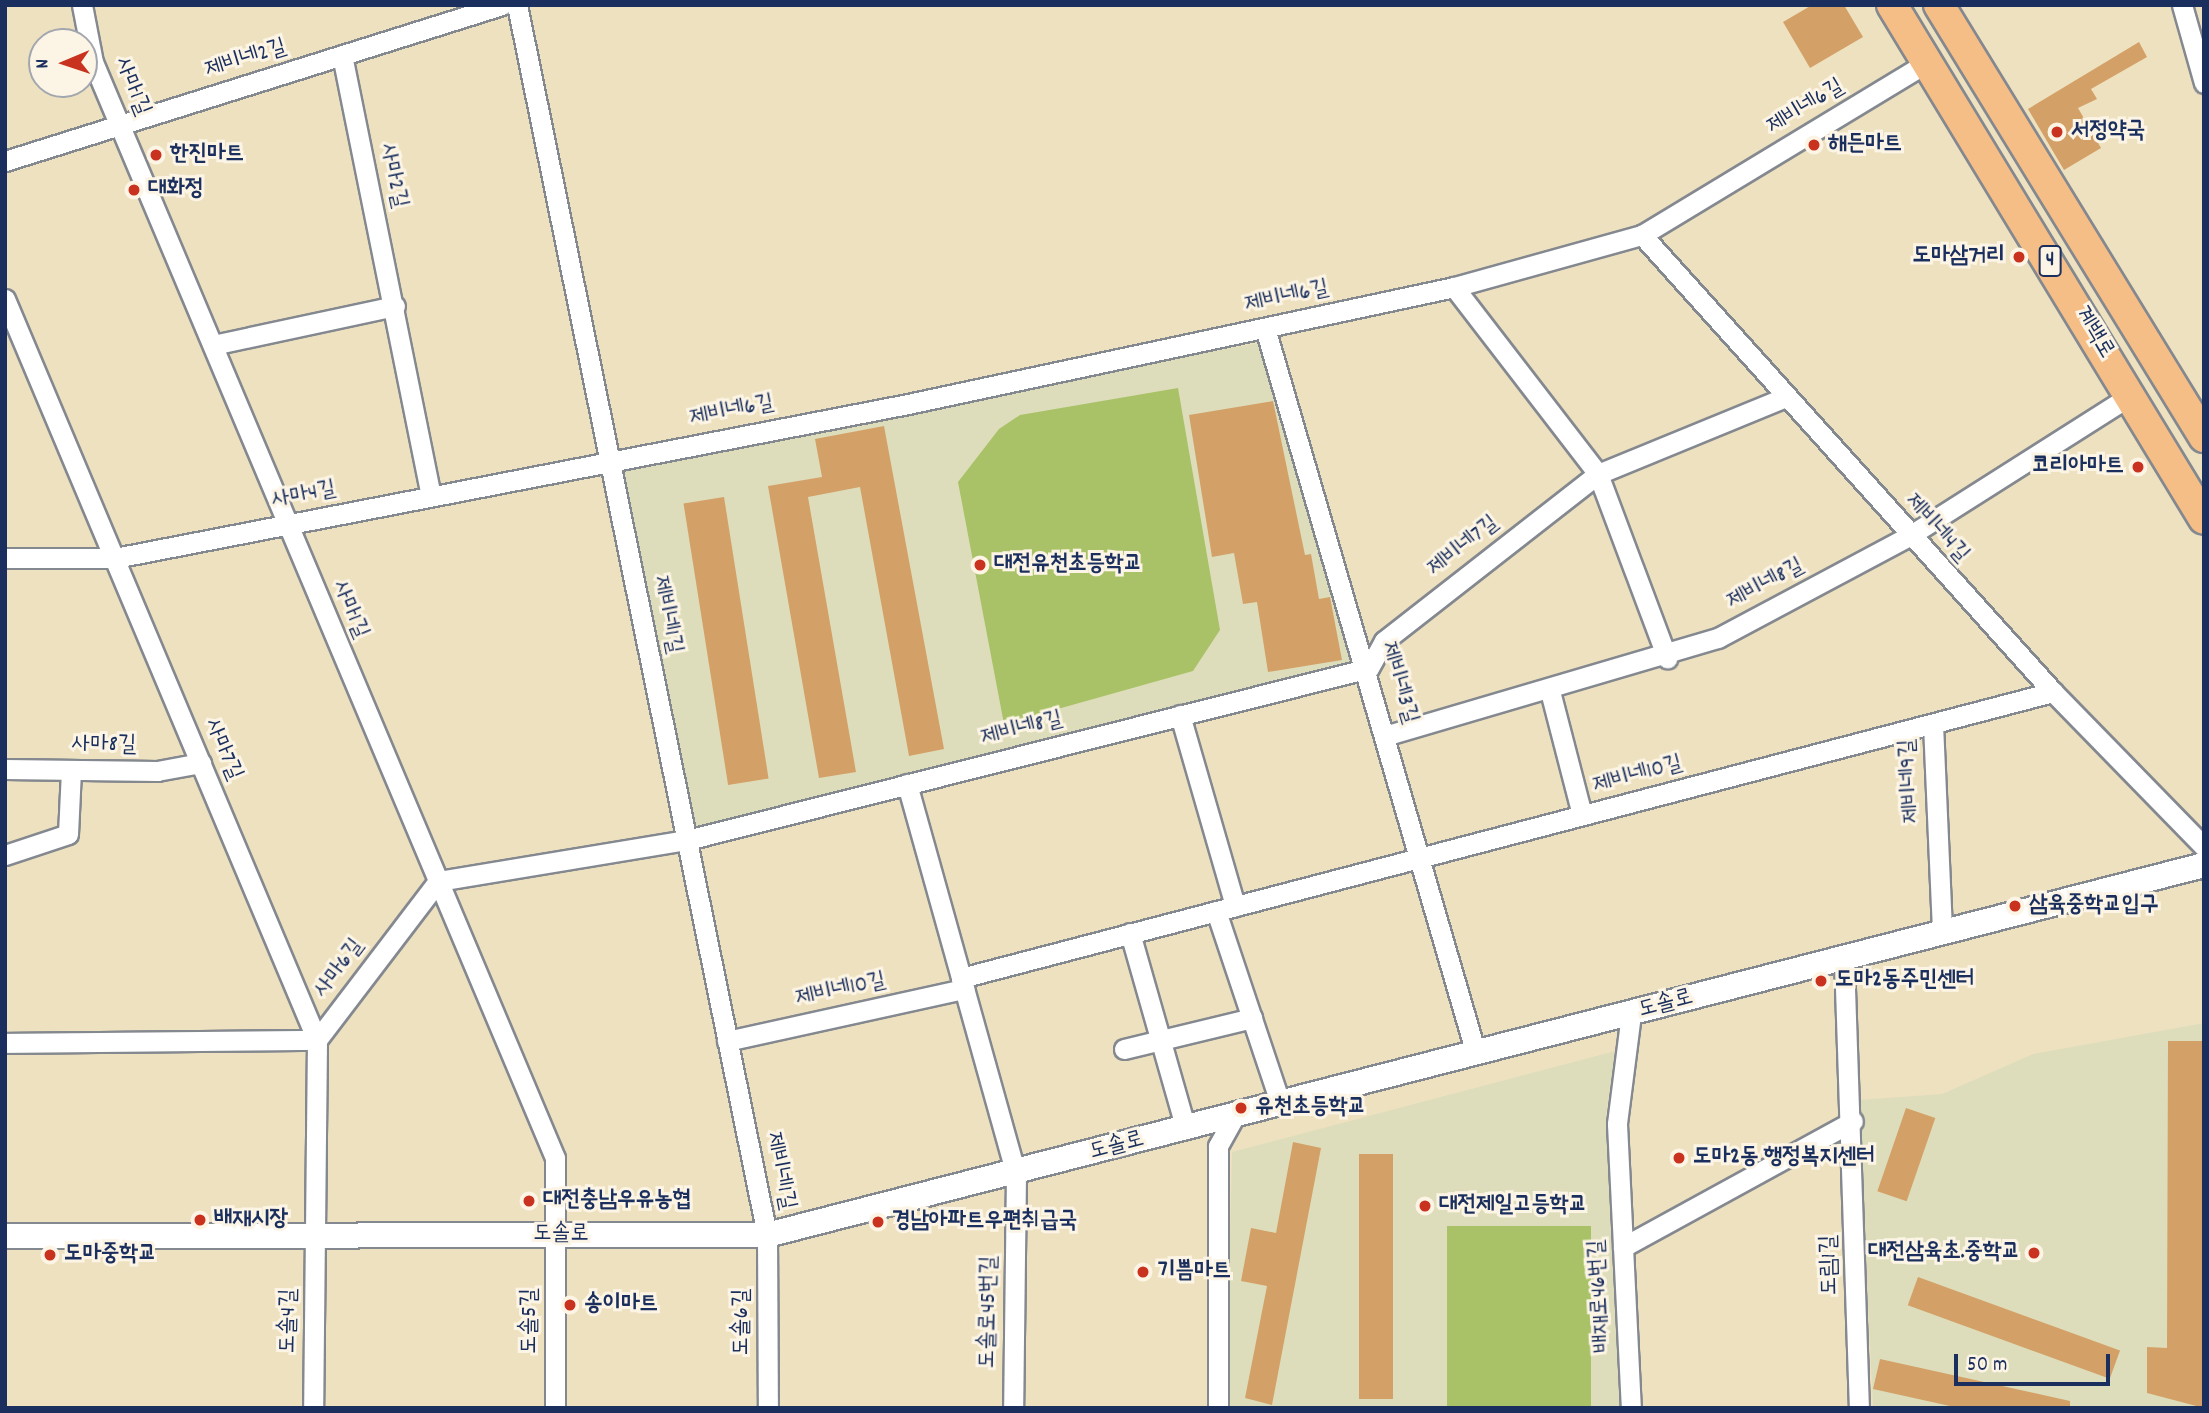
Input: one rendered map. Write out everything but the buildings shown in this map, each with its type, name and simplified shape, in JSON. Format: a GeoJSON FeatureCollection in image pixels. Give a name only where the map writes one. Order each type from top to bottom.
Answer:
{"type":"FeatureCollection","features":[{"type":"Feature","properties":{"kind":"main road","name":"계백로"},"geometry":{"type":"LineString","coordinates":[[1892,5],[1929,61],[2204,519]]}},
{"type":"Feature","properties":{"kind":"main road","name":"계백로"},"geometry":{"type":"LineString","coordinates":[[1939,5],[2204,437]]}},
{"type":"Feature","properties":{"kind":"street","name":"사마1길"},"geometry":{"type":"LineString","coordinates":[[82,5],[93,62],[555,1158],[555,1235]]}},
{"type":"Feature","properties":{"kind":"street","name":"제비네2길"},"geometry":{"type":"LineString","coordinates":[[5,161],[502,5]]}},
{"type":"Feature","properties":{"kind":"street","name":"제비네1길"},"geometry":{"type":"LineString","coordinates":[[517,5],[767,1235]]}},
{"type":"Feature","properties":{"kind":"street"},"geometry":{"type":"LineString","coordinates":[[2182,5],[2204,83]]}},
{"type":"Feature","properties":{"kind":"street","name":"사마2길"},"geometry":{"type":"LineString","coordinates":[[342,55],[395,306],[431,496]]}},
{"type":"Feature","properties":{"kind":"street","name":"제비네6길"},"geometry":{"type":"LineString","coordinates":[[610,460],[1265,328],[1454,287],[1642,235],[1929,61]]}},
{"type":"Feature","properties":{"kind":"street","name":"제비네4길"},"geometry":{"type":"LineString","coordinates":[[1642,235],[1783,398],[1909,536],[2053,692],[2204,847]]}},
{"type":"Feature","properties":{"kind":"street"},"geometry":{"type":"LineString","coordinates":[[1454,287],[1598,474],[1667,658]]}},
{"type":"Feature","properties":{"kind":"street","name":"사마7길"},"geometry":{"type":"LineString","coordinates":[[5,299],[317,1040],[315,1236]]}},
{"type":"Feature","properties":{"kind":"street"},"geometry":{"type":"LineString","coordinates":[[213,345],[395,306]]}},
{"type":"Feature","properties":{"kind":"street","name":"제비네3길"},"geometry":{"type":"LineString","coordinates":[[1265,328],[1369,668],[1476,1054]]}},
{"type":"Feature","properties":{"kind":"street","name":"제비네8길"},"geometry":{"type":"LineString","coordinates":[[1388,735],[1667,658],[1718,638],[1909,536],[2131,395]]}},
{"type":"Feature","properties":{"kind":"street","name":"제비네7길"},"geometry":{"type":"LineString","coordinates":[[1369,668],[1384,640],[1598,474],[1783,398]]}},
{"type":"Feature","properties":{"kind":"street","name":"사마4길"},"geometry":{"type":"LineString","coordinates":[[5,558],[114,558],[610,460]]}},
{"type":"Feature","properties":{"kind":"street","name":"제비네8길"},"geometry":{"type":"LineString","coordinates":[[687,840],[1369,668]]}},
{"type":"Feature","properties":{"kind":"street"},"geometry":{"type":"LineString","coordinates":[[1550,691],[1582,815]]}},
{"type":"Feature","properties":{"kind":"street","name":"제비네10길"},"geometry":{"type":"LineString","coordinates":[[727,1041],[963,983],[1130,933],[2053,692]]}},
{"type":"Feature","properties":{"kind":"street"},"geometry":{"type":"LineString","coordinates":[[1180,715],[1252,1018],[1281,1105]]}},
{"type":"Feature","properties":{"kind":"street","name":"제비네9길"},"geometry":{"type":"LineString","coordinates":[[1933,724],[1942,933]]}},
{"type":"Feature","properties":{"kind":"street","name":"사마8길"},"geometry":{"type":"LineString","coordinates":[[5,769],[157,772],[201,763]]}},
{"type":"Feature","properties":{"kind":"street"},"geometry":{"type":"LineString","coordinates":[[5,855],[68,834],[71,770]]}},
{"type":"Feature","properties":{"kind":"street"},"geometry":{"type":"LineString","coordinates":[[907,784],[1016,1174]]}},
{"type":"Feature","properties":{"kind":"street"},"geometry":{"type":"LineString","coordinates":[[438,881],[687,840]]}},
{"type":"Feature","properties":{"kind":"street","name":"도솔로"},"geometry":{"type":"LineString","coordinates":[[5,1236],[767,1235],[1016,1174],[2204,865]]}},
{"type":"Feature","properties":{"kind":"street","name":"사마6길"},"geometry":{"type":"LineString","coordinates":[[317,1040],[438,881]]}},
{"type":"Feature","properties":{"kind":"street"},"geometry":{"type":"LineString","coordinates":[[1130,933],[1185,1129]]}},
{"type":"Feature","properties":{"kind":"street","name":"도림1길"},"geometry":{"type":"LineString","coordinates":[[1844,958],[1853,1121],[1858,1408]]}},
{"type":"Feature","properties":{"kind":"street","name":"배재로46번길"},"geometry":{"type":"LineString","coordinates":[[1631,1014],[1616,1124],[1631,1408]]}},
{"type":"Feature","properties":{"kind":"street"},"geometry":{"type":"LineString","coordinates":[[1124,1049],[1252,1018]]}},
{"type":"Feature","properties":{"kind":"street"},"geometry":{"type":"LineString","coordinates":[[5,1043],[317,1040]]}},
{"type":"Feature","properties":{"kind":"street"},"geometry":{"type":"LineString","coordinates":[[1218,1408],[1219,1146],[1234,1117]]}},
{"type":"Feature","properties":{"kind":"street"},"geometry":{"type":"LineString","coordinates":[[1623,1247],[1853,1121]]}},
{"type":"Feature","properties":{"kind":"street","name":"도솔로45번길"},"geometry":{"type":"LineString","coordinates":[[1013,1408],[1016,1174]]}},
{"type":"Feature","properties":{"kind":"street","name":"도솔5길"},"geometry":{"type":"LineString","coordinates":[[555,1235],[555,1408]]}},
{"type":"Feature","properties":{"kind":"street","name":"도솔6길"},"geometry":{"type":"LineString","coordinates":[[767,1235],[768,1408]]}},
{"type":"Feature","properties":{"kind":"street","name":"도솔4길"},"geometry":{"type":"LineString","coordinates":[[313,1408],[315,1236]]}},
{"type":"Feature","properties":{"kind":"shaded area","name":"대전유천초등학교"},"geometry":{"type":"Polygon","coordinates":[[[1265,342],[1360,670],[687,840],[610,460],[1265,342]]]}},
{"type":"Feature","properties":{"kind":"shaded area","name":"대전삼육초.중학교"},"geometry":{"type":"Polygon","coordinates":[[[2204,1023],[2204,1408],[1873,1406],[1858,1100],[1942,1094],[2033,1054],[2204,1023]]]}},
{"type":"Feature","properties":{"kind":"shaded area","name":"대전제일고등학교"},"geometry":{"type":"Polygon","coordinates":[[[1615,1051],[1606,1115],[1627,1260],[1628,1408],[1226,1408],[1232,1152],[1615,1051]]]}},
{"type":"Feature","properties":{"kind":"green space"},"geometry":{"type":"Polygon","coordinates":[[[1178,388],[1220,630],[1193,671],[1004,724],[958,482],[999,429],[1020,415],[1178,388]]]}},
{"type":"Feature","properties":{"kind":"green space"},"geometry":{"type":"Polygon","coordinates":[[[1447,1226],[1591,1226],[1591,1408],[1447,1408],[1447,1226]]]}},
{"type":"Feature","properties":{"kind":"place","name":"서정약국"},"geometry":{"type":"Point","coordinates":[2057,132]}},
{"type":"Feature","properties":{"kind":"place","name":"해든마트"},"geometry":{"type":"Point","coordinates":[1814,145]}},
{"type":"Feature","properties":{"kind":"place","name":"한진마트"},"geometry":{"type":"Point","coordinates":[156,155]}},
{"type":"Feature","properties":{"kind":"place","name":"대화정"},"geometry":{"type":"Point","coordinates":[134,190]}},
{"type":"Feature","properties":{"kind":"place","name":"도마삼거리"},"geometry":{"type":"Point","coordinates":[2019,257]}},
{"type":"Feature","properties":{"kind":"place","name":"코리아마트"},"geometry":{"type":"Point","coordinates":[2138,467]}},
{"type":"Feature","properties":{"kind":"place","name":"대전유천초등학교"},"geometry":{"type":"Point","coordinates":[980,565]}},
{"type":"Feature","properties":{"kind":"place","name":"삼육중학교입구"},"geometry":{"type":"Point","coordinates":[2015,906]}},
{"type":"Feature","properties":{"kind":"place","name":"도마2동주민센터"},"geometry":{"type":"Point","coordinates":[1821,981]}},
{"type":"Feature","properties":{"kind":"place","name":"유천초등학교"},"geometry":{"type":"Point","coordinates":[1241,1108]}},
{"type":"Feature","properties":{"kind":"place","name":"도마2동 행정복지센터"},"geometry":{"type":"Point","coordinates":[1679,1158]}},
{"type":"Feature","properties":{"kind":"place","name":"대전충남우유농협"},"geometry":{"type":"Point","coordinates":[529,1201]}},
{"type":"Feature","properties":{"kind":"place","name":"대전제일고등학교"},"geometry":{"type":"Point","coordinates":[1425,1206]}},
{"type":"Feature","properties":{"kind":"place","name":"배재시장"},"geometry":{"type":"Point","coordinates":[200,1220]}},
{"type":"Feature","properties":{"kind":"place","name":"경남아파트우편취급국"},"geometry":{"type":"Point","coordinates":[878,1222]}},
{"type":"Feature","properties":{"kind":"place","name":"대전삼육초.중학교"},"geometry":{"type":"Point","coordinates":[2034,1253]}},
{"type":"Feature","properties":{"kind":"place","name":"도마중학교"},"geometry":{"type":"Point","coordinates":[50,1255]}},
{"type":"Feature","properties":{"kind":"place","name":"기쁨마트"},"geometry":{"type":"Point","coordinates":[1143,1272]}},
{"type":"Feature","properties":{"kind":"place","name":"송이마트"},"geometry":{"type":"Point","coordinates":[570,1305]}}]}
